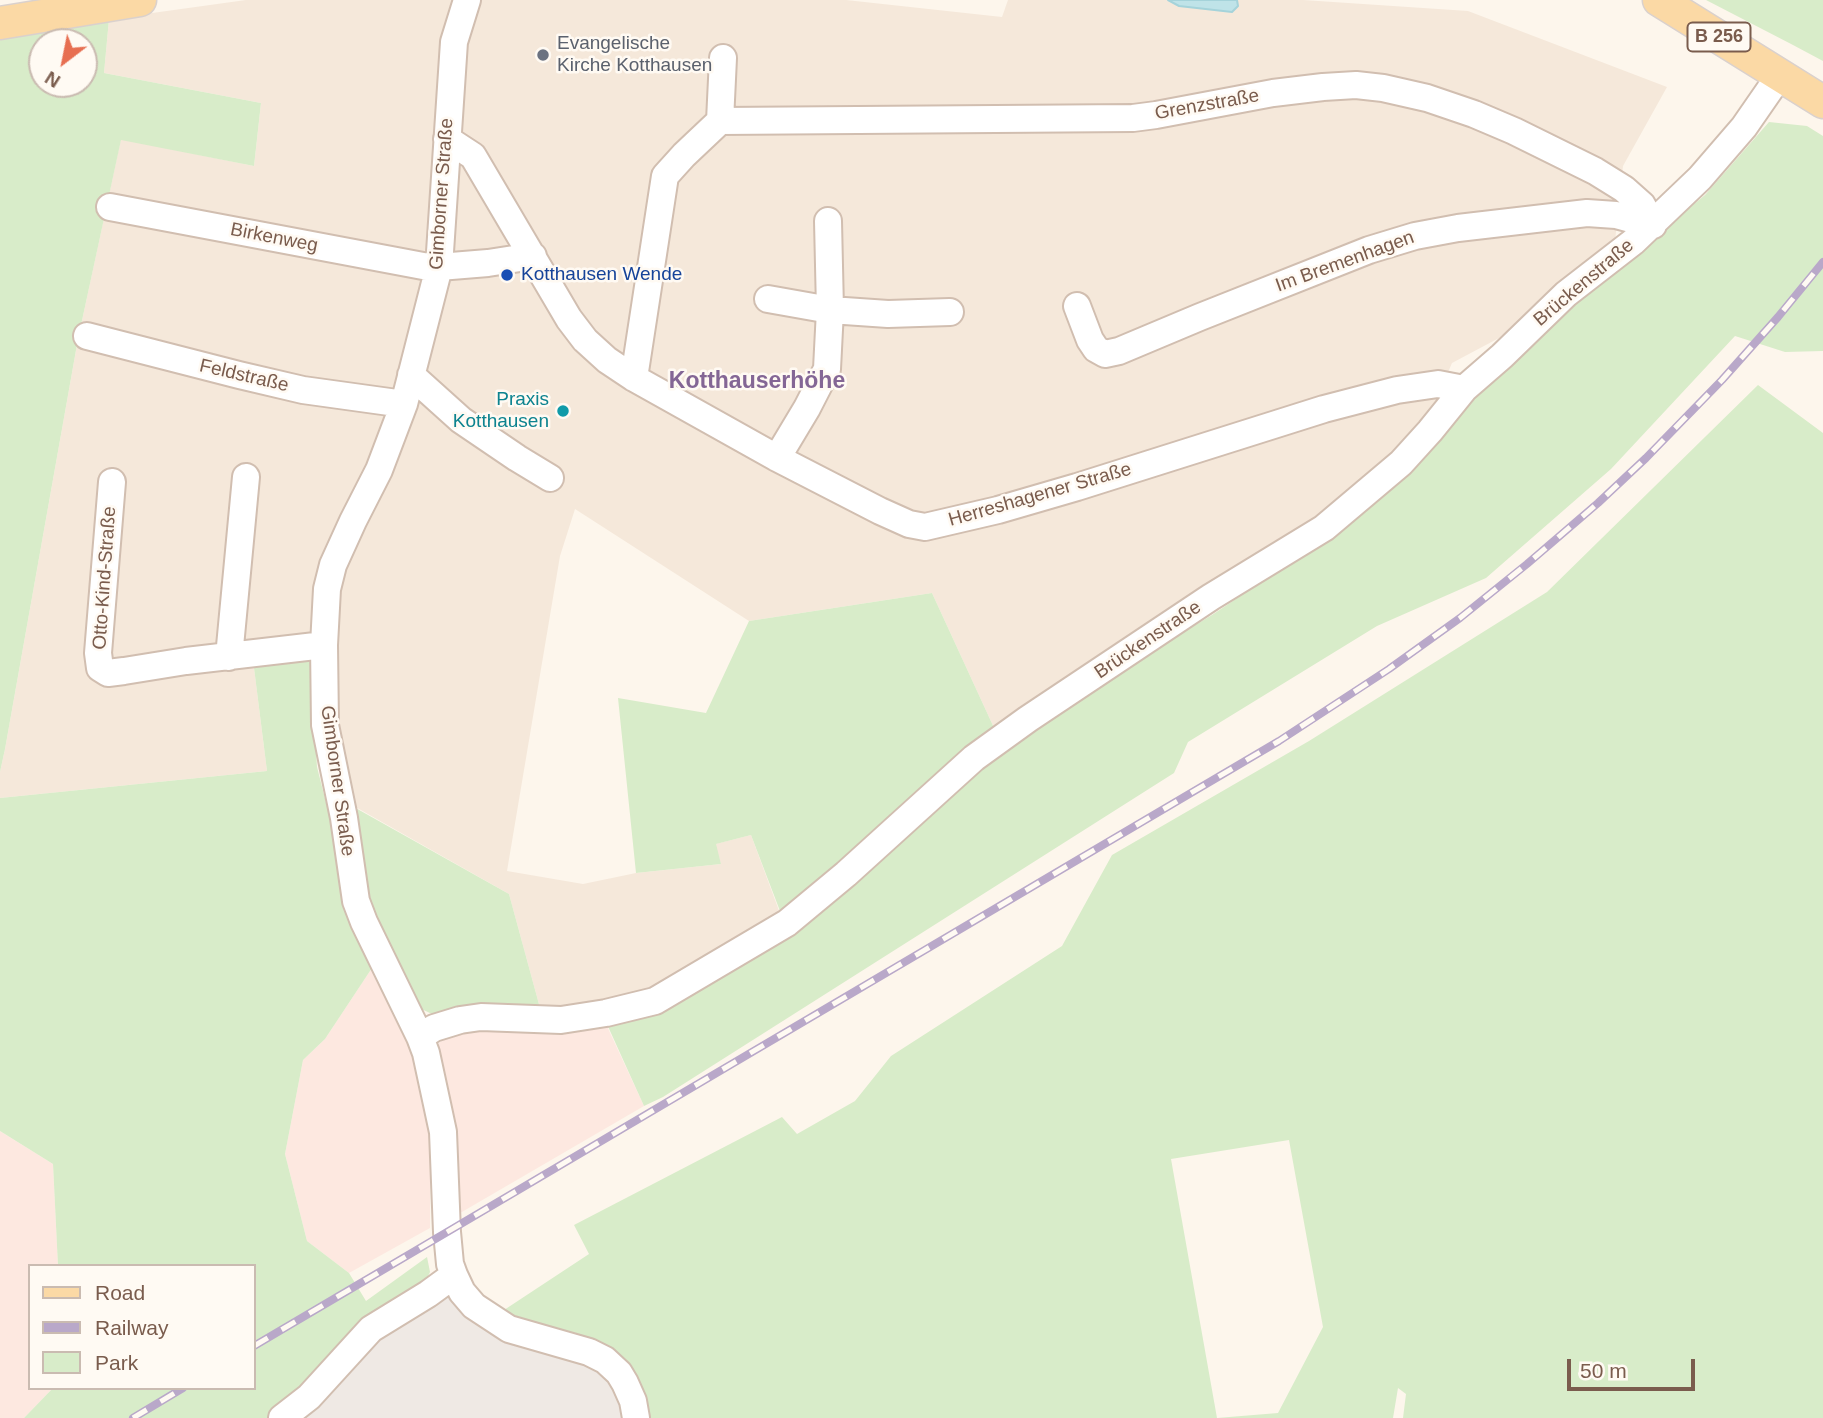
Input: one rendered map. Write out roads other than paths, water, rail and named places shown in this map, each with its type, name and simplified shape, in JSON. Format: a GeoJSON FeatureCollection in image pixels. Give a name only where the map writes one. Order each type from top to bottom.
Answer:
{"type":"FeatureCollection","features":[{"type":"Feature","properties":{"kind":"main road"},"geometry":{"type":"LineString","coordinates":[[0,23],[140,0]]}},
{"type":"Feature","properties":{"kind":"main road","name":"B 256"},"geometry":{"type":"LineString","coordinates":[[1658,0],[1823,102]]}},
{"type":"Feature","properties":{"kind":"street","name":"Gimborner Straße"},"geometry":{"type":"LineString","coordinates":[[449,0],[454,42],[439,267],[404,404],[379,470],[333,565],[327,589],[324,645],[325,725],[338,785],[356,901],[426,1054],[443,1132],[447,1232],[450,1264],[454,1275],[462,1292],[474,1306],[509,1329],[589,1352],[605,1360],[620,1373],[633,1401],[636,1418]]}},
{"type":"Feature","properties":{"kind":"street","name":"Gimborner Straße"},"geometry":{"type":"LineString","coordinates":[[454,42],[467,0]]}},
{"type":"Feature","properties":{"kind":"street"},"geometry":{"type":"LineString","coordinates":[[634,378],[665,176],[720,121],[723,58]]}},
{"type":"Feature","properties":{"kind":"street","name":"Brückenstraße"},"geometry":{"type":"LineString","coordinates":[[420,1037],[434,1028],[460,1020],[481,1017],[561,1020],[606,1013],[655,1000],[787,923],[846,874],[974,758],[1211,597],[1334,520],[1401,463],[1464,389],[1566,294],[1653,225],[1700,178],[1744,127],[1780,75]]}},
{"type":"Feature","properties":{"kind":"street","name":"Grenzstraße"},"geometry":{"type":"LineString","coordinates":[[720,121],[1133,118],[1157,116],[1273,93],[1356,85],[1383,88],[1427,98],[1474,114],[1595,171],[1624,189],[1642,205],[1653,225]]}},
{"type":"Feature","properties":{"kind":"street","name":"Herreshagener Straße"},"geometry":{"type":"LineString","coordinates":[[447,139],[473,156],[569,319],[585,340],[607,360],[634,378],[777,458],[880,512],[909,524],[925,527],[998,510],[1324,409],[1397,390],[1438,384],[1464,389]]}},
{"type":"Feature","properties":{"kind":"street","name":"Birkenweg"},"geometry":{"type":"LineString","coordinates":[[110,207],[439,267]]}},
{"type":"Feature","properties":{"kind":"street","name":"Im Bremenhagen"},"geometry":{"type":"LineString","coordinates":[[1077,306],[1090,340],[1096,349],[1105,354],[1119,351],[1369,250],[1415,236],[1458,228],[1587,213],[1616,215],[1653,225]]}},
{"type":"Feature","properties":{"kind":"street"},"geometry":{"type":"LineString","coordinates":[[777,458],[827,369],[830,310],[828,221]]}},
{"type":"Feature","properties":{"kind":"street"},"geometry":{"type":"LineString","coordinates":[[439,267],[533,256]]}},
{"type":"Feature","properties":{"kind":"street"},"geometry":{"type":"LineString","coordinates":[[768,299],[830,310],[887,314],[950,312]]}},
{"type":"Feature","properties":{"kind":"street","name":"Feldstraße"},"geometry":{"type":"LineString","coordinates":[[87,336],[303,390],[404,404]]}},
{"type":"Feature","properties":{"kind":"street"},"geometry":{"type":"LineString","coordinates":[[411,375],[461,420],[550,478]]}},
{"type":"Feature","properties":{"kind":"street"},"geometry":{"type":"LineString","coordinates":[[229,657],[246,477]]}},
{"type":"Feature","properties":{"kind":"street","name":"Otto-Kind-Straße"},"geometry":{"type":"LineString","coordinates":[[112,482],[98,653],[100,668],[108,673],[324,645]]}},
{"type":"Feature","properties":{"kind":"street"},"geometry":{"type":"LineString","coordinates":[[282,1418],[309,1396],[371,1329],[454,1275]]}},
{"type":"Feature","properties":{"kind":"water"},"geometry":{"type":"Polygon","coordinates":[[[1168,0],[1237,0],[1238,6],[1232,12],[1179,6],[1168,0]]]}},
{"type":"Feature","properties":{"kind":"railway"},"geometry":{"type":"LineString","coordinates":[[256,1345],[1279,741],[1389,669],[1460,618],[1527,564],[1646,458],[1722,380],[1823,262]]}},
{"type":"Feature","properties":{"kind":"railway"},"geometry":{"type":"LineString","coordinates":[[133,1418],[180,1390]]}},
{"type":"Feature","properties":{"kind":"place","name":"Evangelische Kirche Kotthausen"},"geometry":{"type":"Point","coordinates":[543,55]}},
{"type":"Feature","properties":{"kind":"place","name":"Kotthausen Wende"},"geometry":{"type":"Point","coordinates":[507,275]}},
{"type":"Feature","properties":{"kind":"place","name":"Praxis Kotthausen"},"geometry":{"type":"Point","coordinates":[563,411]}},
{"type":"Feature","properties":{"kind":"district","name":"Kotthauserhöhe"},"geometry":{"type":"Point","coordinates":[757,382]}}]}
